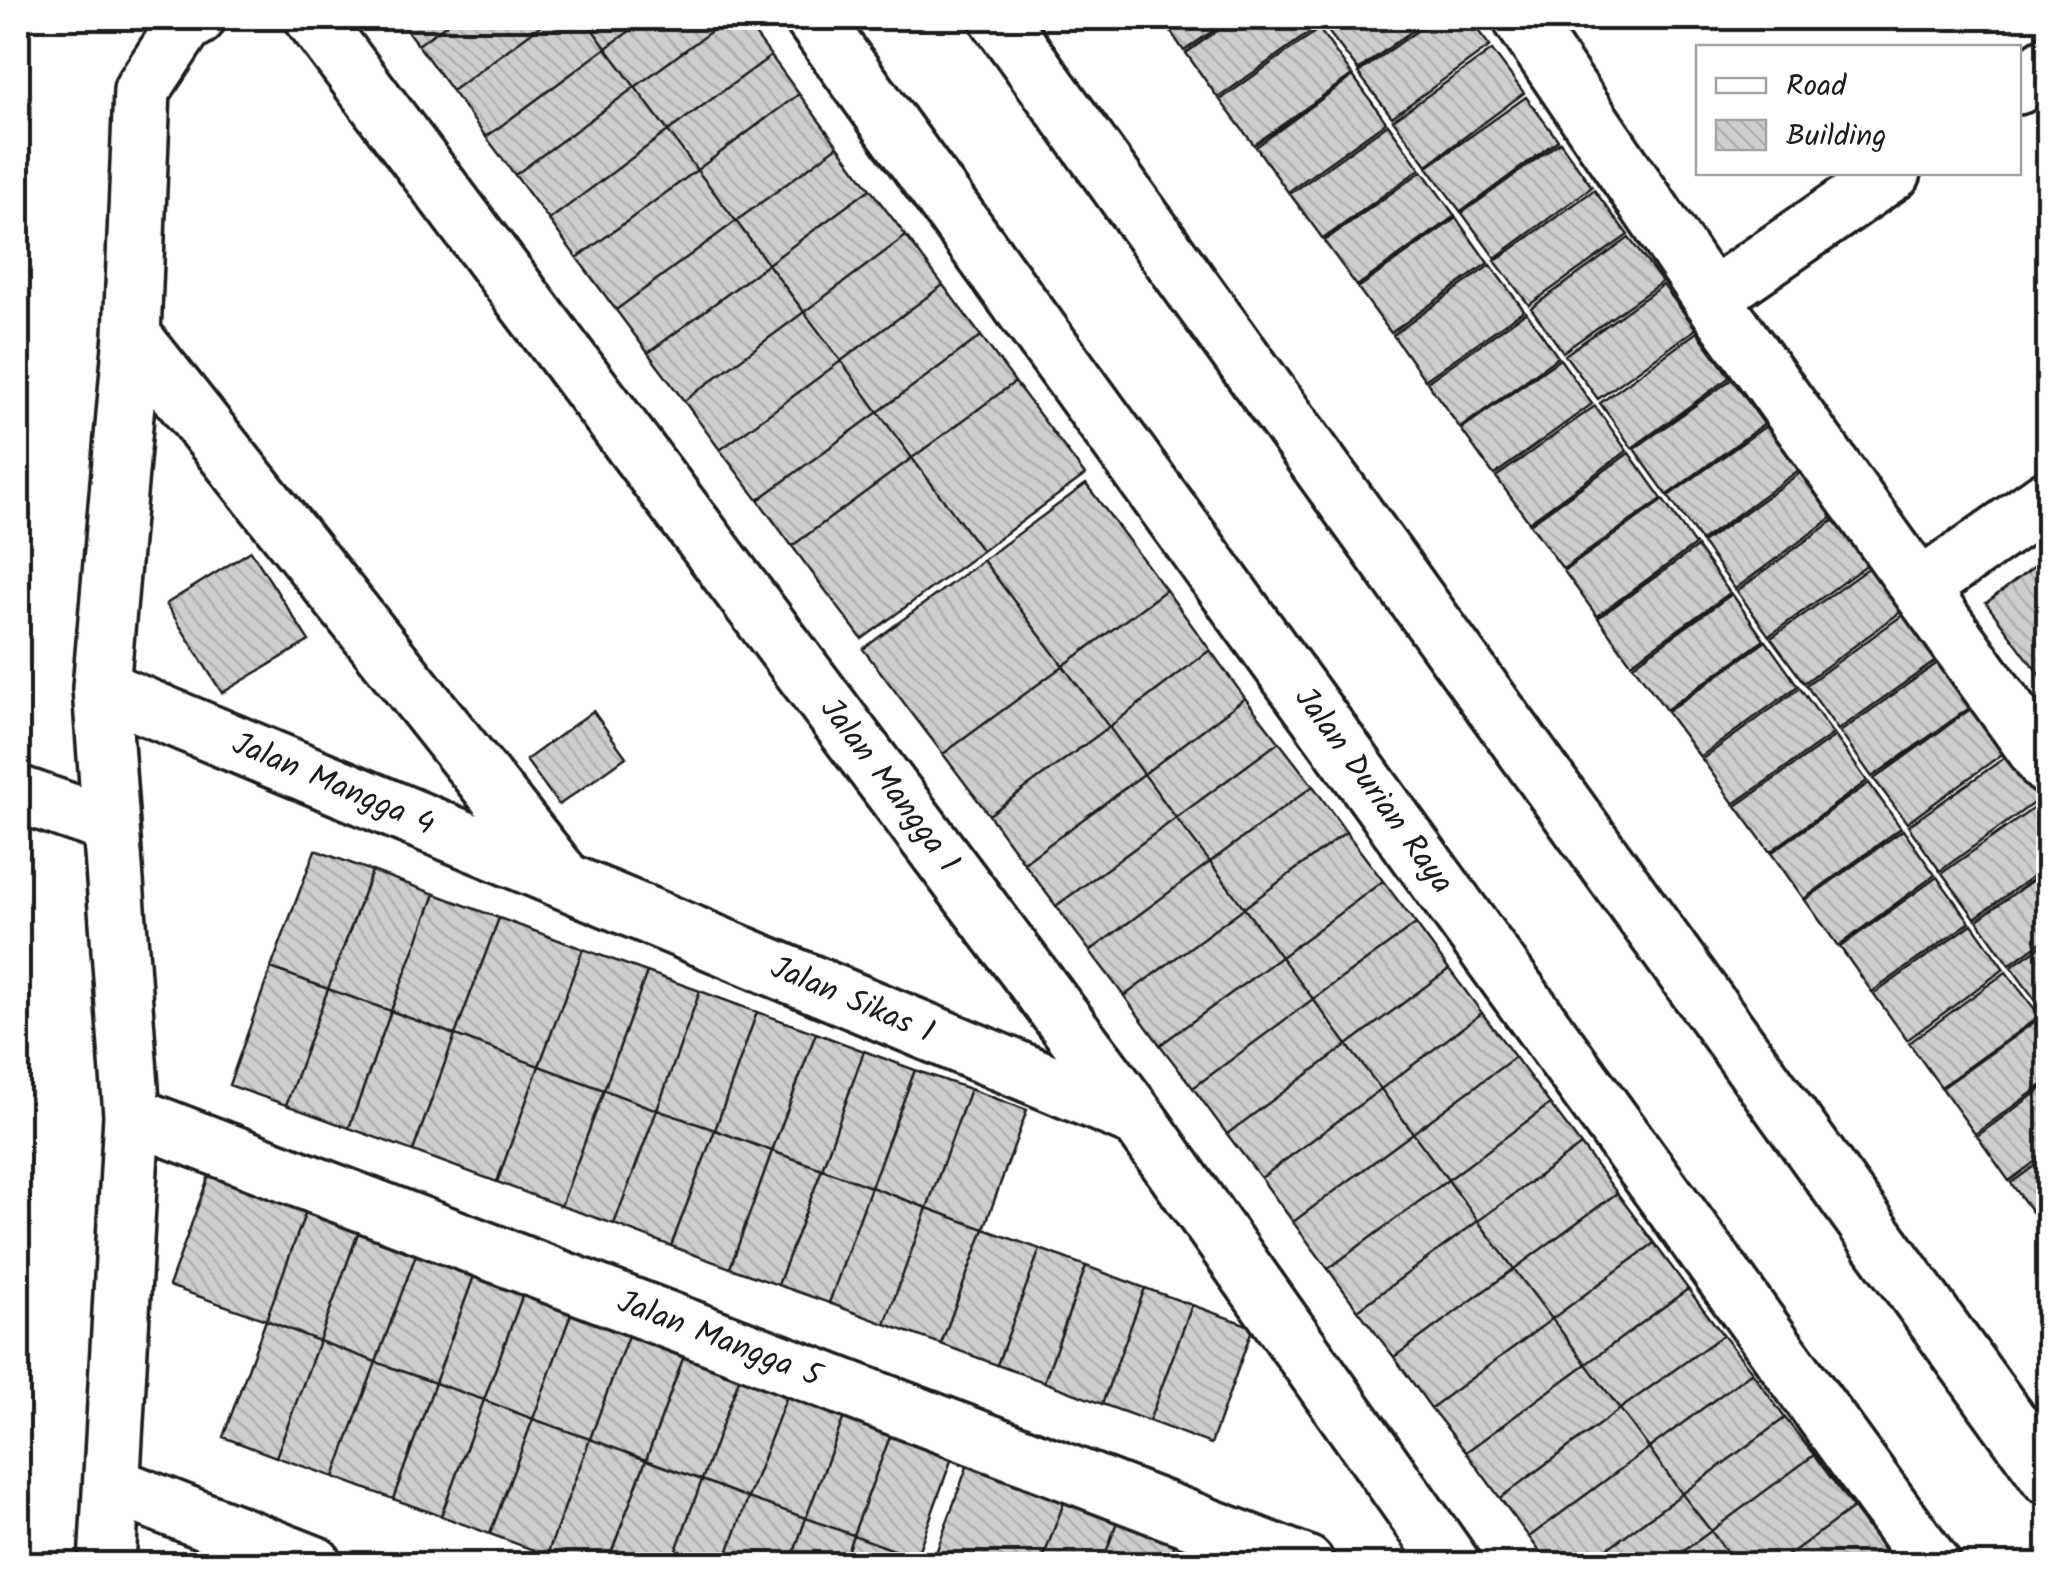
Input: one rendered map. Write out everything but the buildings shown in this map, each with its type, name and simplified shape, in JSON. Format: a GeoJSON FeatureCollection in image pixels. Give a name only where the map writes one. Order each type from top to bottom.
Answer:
{"type":"FeatureCollection","features":[{"type":"Feature","properties":{"kind":"street"},"geometry":{"type":"LineString","coordinates":[[107,1564],[132,1115],[101,688],[132,335],[142,90],[184,25],[197,18]]}},
{"type":"Feature","properties":{"kind":"street","name":"Jalan Mangga 1"},"geometry":{"type":"LineString","coordinates":[[313,18],[1139,1120],[1452,1564]]}},
{"type":"Feature","properties":{"kind":"street","name":"Jalan Durian Raya"},"geometry":{"type":"LineString","coordinates":[[814,18],[1932,1564]]}},
{"type":"Feature","properties":{"kind":"street"},"geometry":{"type":"LineString","coordinates":[[998,18],[2048,1476]]}},
{"type":"Feature","properties":{"kind":"street"},"geometry":{"type":"LineString","coordinates":[[1521,18],[1712,298],[2048,767]]}},
{"type":"Feature","properties":{"kind":"street"},"geometry":{"type":"LineString","coordinates":[[2021,84],[2048,65]]}},
{"type":"Feature","properties":{"kind":"street"},"geometry":{"type":"LineString","coordinates":[[1712,298],[1890,175]]}},
{"type":"Feature","properties":{"kind":"street"},"geometry":{"type":"LineString","coordinates":[[132,335],[566,882]]}},
{"type":"Feature","properties":{"kind":"street"},"geometry":{"type":"LineString","coordinates":[[1922,587],[2048,498]]}},
{"type":"Feature","properties":{"kind":"street","name":"Jalan Mangga 4"},"geometry":{"type":"LineString","coordinates":[[101,688],[566,882]]}},
{"type":"Feature","properties":{"kind":"street"},"geometry":{"type":"LineString","coordinates":[[18,794],[111,826]]}},
{"type":"Feature","properties":{"kind":"street","name":"Jalan Sikas 1"},"geometry":{"type":"LineString","coordinates":[[566,882],[1139,1120]]}},
{"type":"Feature","properties":{"kind":"street","name":"Jalan Mangga 5"},"geometry":{"type":"LineString","coordinates":[[132,1115],[1306,1564]]}},
{"type":"Feature","properties":{"kind":"street"},"geometry":{"type":"LineString","coordinates":[[112,1485],[314,1564]]}}]}
